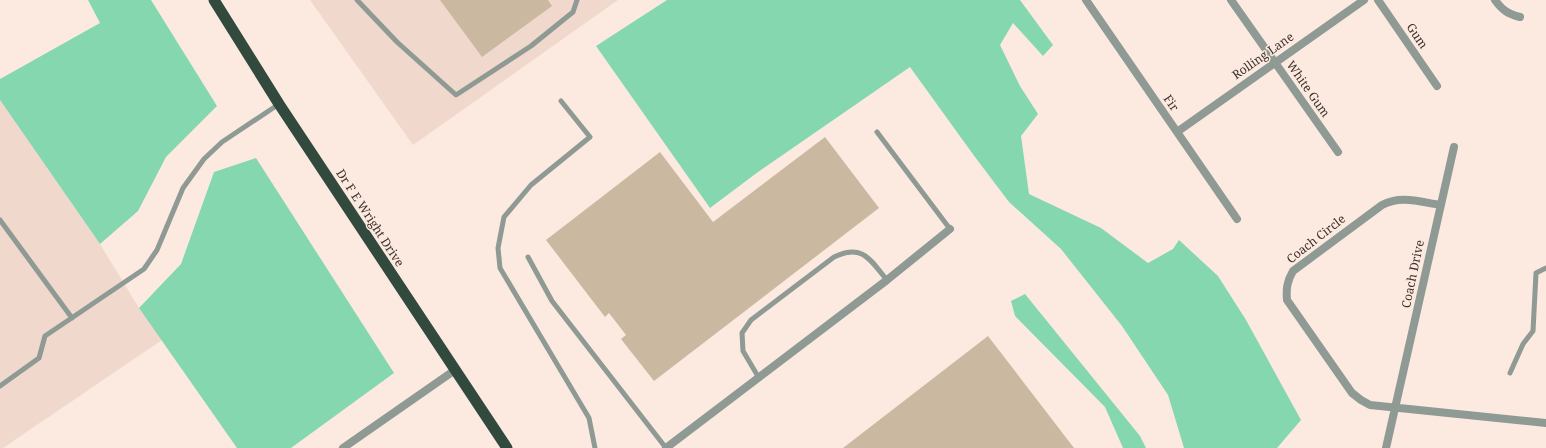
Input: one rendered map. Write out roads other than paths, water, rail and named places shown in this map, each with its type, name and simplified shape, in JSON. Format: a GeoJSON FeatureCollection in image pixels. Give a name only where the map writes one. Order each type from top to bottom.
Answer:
{"type":"FeatureCollection","features":[{"type":"Feature","properties":{"kind":"highway","name":"Dr F E Wright Drive"},"geometry":{"type":"LineString","coordinates":[[214,0],[279,104],[507,448]]}},
{"type":"Feature","properties":{"kind":"street","name":"Fir"},"geometry":{"type":"LineString","coordinates":[[1086,0],[1237,219]]}},
{"type":"Feature","properties":{"kind":"street","name":"White Gum"},"geometry":{"type":"LineString","coordinates":[[1231,0],[1338,152]]}},
{"type":"Feature","properties":{"kind":"street","name":"Rolling Lane"},"geometry":{"type":"LineString","coordinates":[[1177,132],[1364,0]]}},
{"type":"Feature","properties":{"kind":"street","name":"Gum"},"geometry":{"type":"LineString","coordinates":[[1378,0],[1436,86]]}},
{"type":"Feature","properties":{"kind":"street"},"geometry":{"type":"LineString","coordinates":[[1495,0],[1502,9],[1510,15],[1520,17]]}},
{"type":"Feature","properties":{"kind":"street","name":"Coach Drive"},"geometry":{"type":"LineString","coordinates":[[1386,448],[1454,147]]}},
{"type":"Feature","properties":{"kind":"street","name":"Coach Circle"},"geometry":{"type":"LineString","coordinates":[[1396,407],[1370,404],[1361,400],[1352,392],[1292,310],[1287,300],[1286,289],[1288,280],[1293,271],[1302,263],[1382,205],[1393,200],[1402,199],[1441,205]]}},
{"type":"Feature","properties":{"kind":"street"},"geometry":{"type":"LineString","coordinates":[[666,448],[676,445],[758,378],[887,280],[950,229]]}},
{"type":"Feature","properties":{"kind":"street"},"geometry":{"type":"LineString","coordinates":[[343,448],[455,370]]}},
{"type":"Feature","properties":{"kind":"street"},"geometry":{"type":"LineString","coordinates":[[1396,407],[1546,423]]}},
{"type":"Feature","properties":{"kind":"lane"},"geometry":{"type":"LineString","coordinates":[[357,0],[397,42],[456,95],[531,46],[573,12],[578,0]]}},
{"type":"Feature","properties":{"kind":"lane"},"geometry":{"type":"LineString","coordinates":[[561,100],[590,137],[531,185],[504,217],[498,248],[500,268],[589,418],[595,448]]}},
{"type":"Feature","properties":{"kind":"lane"},"geometry":{"type":"LineString","coordinates":[[0,386],[39,358],[45,336],[144,269],[157,250],[183,188],[204,159],[222,142],[279,104]]}},
{"type":"Feature","properties":{"kind":"lane"},"geometry":{"type":"LineString","coordinates":[[877,132],[950,229]]}},
{"type":"Feature","properties":{"kind":"lane"},"geometry":{"type":"LineString","coordinates":[[0,220],[72,318]]}},
{"type":"Feature","properties":{"kind":"lane"},"geometry":{"type":"LineString","coordinates":[[758,378],[743,351],[742,333],[750,320],[834,256],[846,251],[857,251],[868,257],[887,280]]}},
{"type":"Feature","properties":{"kind":"lane"},"geometry":{"type":"LineString","coordinates":[[528,257],[552,301],[666,448]]}},
{"type":"Feature","properties":{"kind":"lane"},"geometry":{"type":"LineString","coordinates":[[1510,373],[1523,344],[1533,331],[1536,273],[1546,268]]}}]}
